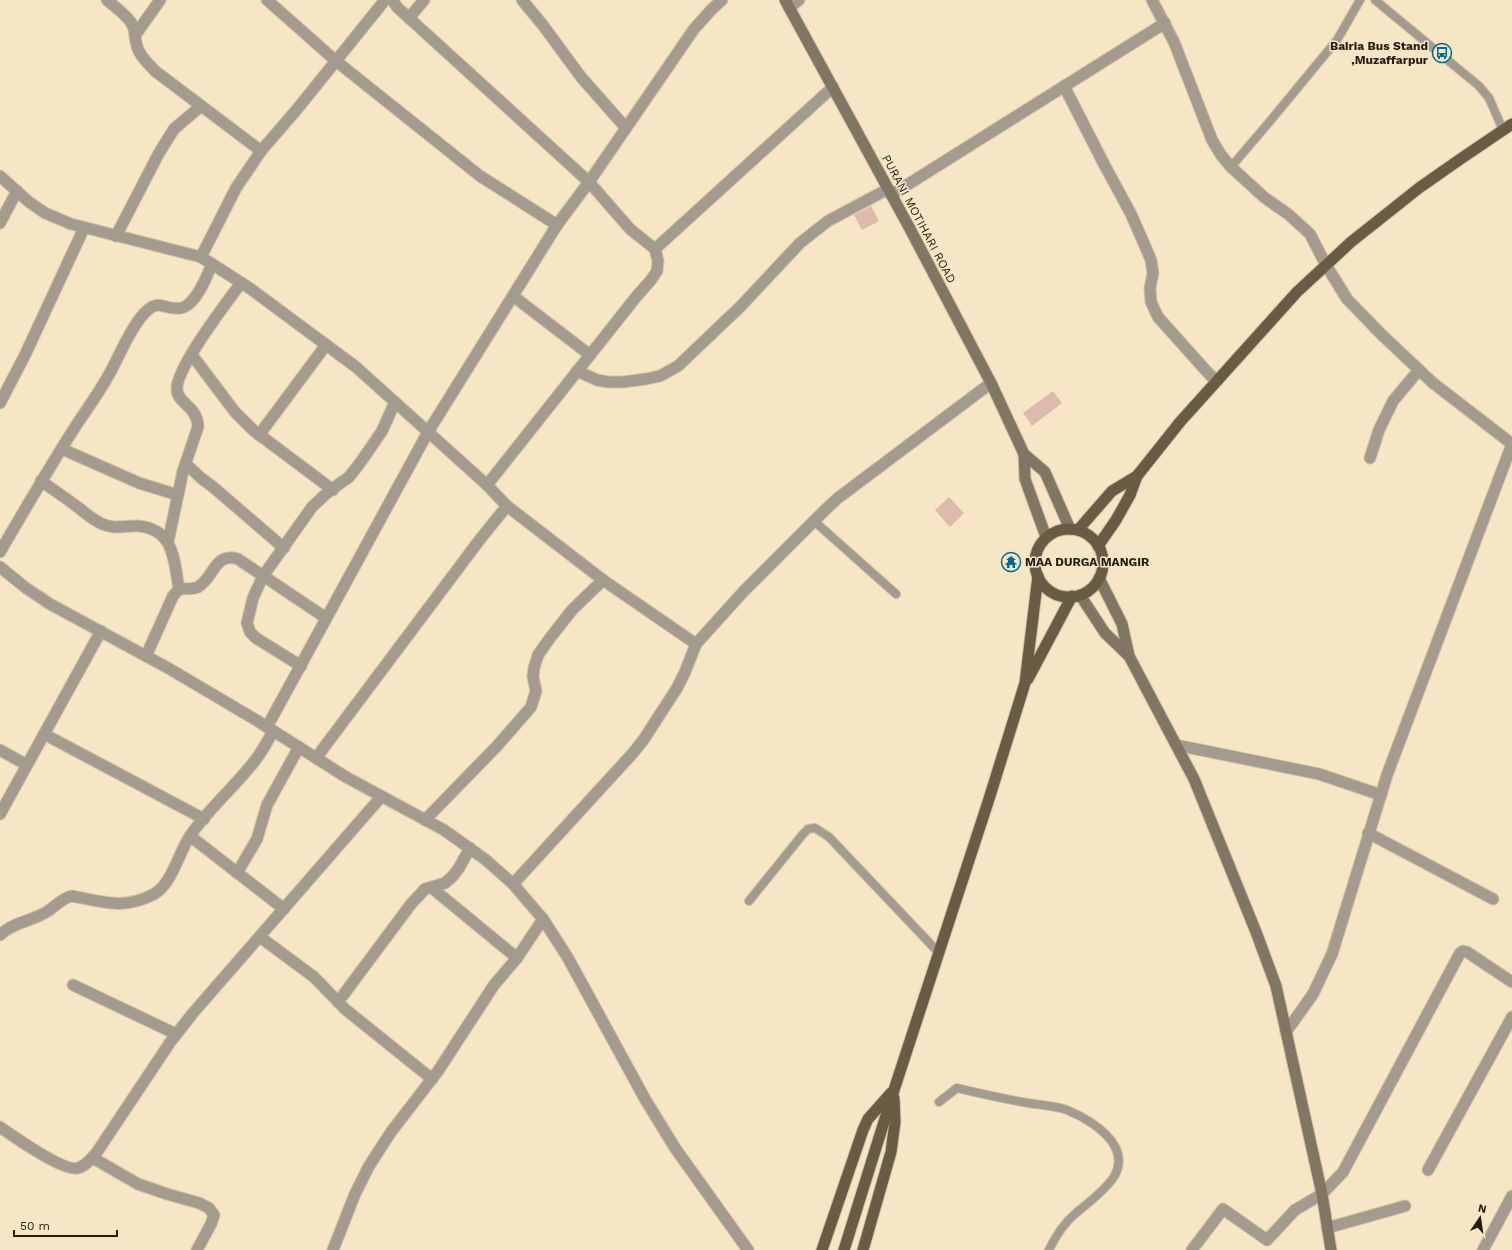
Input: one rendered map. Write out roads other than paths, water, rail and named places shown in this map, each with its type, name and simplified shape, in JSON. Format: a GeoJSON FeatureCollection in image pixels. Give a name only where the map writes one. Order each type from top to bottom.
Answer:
{"type":"FeatureCollection","features":[{"type":"Feature","properties":{"kind":"main road","name":"PURANI MOTIHARI ROAD"},"geometry":{"type":"LineString","coordinates":[[787,4],[890,192],[991,383],[1024,454],[1025,479],[1046,537]]}},
{"type":"Feature","properties":{"kind":"main road"},"geometry":{"type":"LineString","coordinates":[[1098,546],[1116,520],[1130,495],[1137,476],[1180,422],[1297,292],[1352,242],[1419,188],[1508,127]]}},
{"type":"Feature","properties":{"kind":"main road","name":"PURANI MOTIHARI ROAD"},"geometry":{"type":"LineString","coordinates":[[1024,454],[1045,472],[1074,529]]}},
{"type":"Feature","properties":{"kind":"main road"},"geometry":{"type":"LineString","coordinates":[[1074,529],[1112,492],[1137,476]]}},
{"type":"Feature","properties":{"kind":"main road"},"geometry":{"type":"LineString","coordinates":[[1062,529],[1074,529],[1090,536],[1098,546],[1102,553],[1102,570],[1099,578],[1088,591],[1076,595],[1055,594],[1042,583],[1035,568],[1035,559],[1041,543],[1046,537],[1062,529]]}},
{"type":"Feature","properties":{"kind":"main road"},"geometry":{"type":"LineString","coordinates":[[844,1250],[1025,683],[1038,576]]}},
{"type":"Feature","properties":{"kind":"main road"},"geometry":{"type":"LineString","coordinates":[[1099,578],[1122,624],[1129,656],[1194,779],[1256,932],[1276,986],[1322,1194],[1331,1250]]}},
{"type":"Feature","properties":{"kind":"main road"},"geometry":{"type":"LineString","coordinates":[[1076,595],[1105,633],[1129,656]]}},
{"type":"Feature","properties":{"kind":"main road"},"geometry":{"type":"LineString","coordinates":[[1025,683],[1076,595]]}},
{"type":"Feature","properties":{"kind":"main road"},"geometry":{"type":"LineString","coordinates":[[822,1250],[863,1130],[868,1119],[894,1090]]}},
{"type":"Feature","properties":{"kind":"main road"},"geometry":{"type":"LineString","coordinates":[[863,1250],[891,1152],[895,1122],[894,1090]]}},
{"type":"Feature","properties":{"kind":"street"},"geometry":{"type":"LineString","coordinates":[[107,0],[131,23],[136,34],[136,42],[141,56],[155,71],[261,151]]}},
{"type":"Feature","properties":{"kind":"street"},"geometry":{"type":"LineString","coordinates":[[136,34],[160,0]]}},
{"type":"Feature","properties":{"kind":"street"},"geometry":{"type":"LineString","coordinates":[[267,0],[336,61],[480,176],[557,225]]}},
{"type":"Feature","properties":{"kind":"street"},"geometry":{"type":"LineString","coordinates":[[201,257],[236,188],[261,151],[385,0]]}},
{"type":"Feature","properties":{"kind":"street"},"geometry":{"type":"LineString","coordinates":[[392,0],[409,18],[589,182],[630,229],[655,249],[658,261],[657,271],[651,280],[487,485]]}},
{"type":"Feature","properties":{"kind":"street"},"geometry":{"type":"LineString","coordinates":[[409,18],[424,0]]}},
{"type":"Feature","properties":{"kind":"street"},"geometry":{"type":"LineString","coordinates":[[522,0],[542,24],[581,77],[626,128]]}},
{"type":"Feature","properties":{"kind":"street"},"geometry":{"type":"LineString","coordinates":[[0,935],[14,926],[45,913],[66,897],[72,896],[113,904],[125,904],[142,900],[156,893],[170,876],[190,836],[256,760],[301,666],[326,618],[428,432],[557,225],[589,182],[694,29],[722,0]]}},
{"type":"Feature","properties":{"kind":"street"},"geometry":{"type":"LineString","coordinates":[[787,4],[799,0]]}},
{"type":"Feature","properties":{"kind":"street"},"geometry":{"type":"LineString","coordinates":[[1152,0],[1174,42],[1212,140],[1230,167],[1265,198],[1288,214],[1310,234],[1326,265],[1347,299],[1419,370],[1512,444],[1381,794],[1332,954],[1313,994],[1286,1032]]}},
{"type":"Feature","properties":{"kind":"street"},"geometry":{"type":"LineString","coordinates":[[577,371],[598,380],[608,382],[646,379],[660,376],[678,366],[698,349],[749,298],[800,243],[828,221],[890,192],[1165,23]]}},
{"type":"Feature","properties":{"kind":"street"},"geometry":{"type":"LineString","coordinates":[[1064,86],[1131,214],[1151,260],[1153,272],[1150,288],[1151,302],[1158,317],[1217,381]]}},
{"type":"Feature","properties":{"kind":"street"},"geometry":{"type":"LineString","coordinates":[[655,249],[833,87]]}},
{"type":"Feature","properties":{"kind":"street"},"geometry":{"type":"LineString","coordinates":[[116,236],[159,153],[174,129],[201,106]]}},
{"type":"Feature","properties":{"kind":"street"},"geometry":{"type":"LineString","coordinates":[[0,176],[29,202],[45,212],[71,224],[201,257],[241,282],[356,367],[487,485],[507,506],[602,580],[696,644]]}},
{"type":"Feature","properties":{"kind":"street"},"geometry":{"type":"LineString","coordinates":[[0,224],[17,191]]}},
{"type":"Feature","properties":{"kind":"street"},"geometry":{"type":"LineString","coordinates":[[0,403],[25,355],[84,228]]}},
{"type":"Feature","properties":{"kind":"street"},"geometry":{"type":"LineString","coordinates":[[0,552],[41,481],[108,378],[127,338],[140,318],[148,308],[154,305],[182,308],[188,304],[203,285],[212,264]]}},
{"type":"Feature","properties":{"kind":"street"},"geometry":{"type":"LineString","coordinates":[[168,542],[186,464],[196,437],[198,419],[194,412],[178,396],[176,390],[180,374],[209,328],[241,282]]}},
{"type":"Feature","properties":{"kind":"street"},"geometry":{"type":"LineString","coordinates":[[513,296],[590,355]]}},
{"type":"Feature","properties":{"kind":"street"},"geometry":{"type":"LineString","coordinates":[[259,434],[326,345]]}},
{"type":"Feature","properties":{"kind":"street"},"geometry":{"type":"LineString","coordinates":[[192,355],[235,412],[259,434],[333,490]]}},
{"type":"Feature","properties":{"kind":"street"},"geometry":{"type":"LineString","coordinates":[[1370,458],[1380,430],[1393,401],[1419,370]]}},
{"type":"Feature","properties":{"kind":"street"},"geometry":{"type":"LineString","coordinates":[[513,884],[640,744],[677,688],[696,644],[744,591],[825,510],[854,486],[991,383]]}},
{"type":"Feature","properties":{"kind":"street"},"geometry":{"type":"LineString","coordinates":[[301,666],[256,638],[250,632],[247,623],[249,612],[258,586],[263,576],[312,508],[349,477],[360,463],[382,431],[395,402]]}},
{"type":"Feature","properties":{"kind":"street"},"geometry":{"type":"LineString","coordinates":[[62,449],[139,483],[178,495]]}},
{"type":"Feature","properties":{"kind":"street"},"geometry":{"type":"LineString","coordinates":[[186,464],[284,548]]}},
{"type":"Feature","properties":{"kind":"street"},"geometry":{"type":"LineString","coordinates":[[41,481],[100,523],[114,528],[139,526],[150,529],[161,535],[168,542],[172,551],[179,589]]}},
{"type":"Feature","properties":{"kind":"street"},"geometry":{"type":"LineString","coordinates":[[316,758],[481,538],[507,506]]}},
{"type":"Feature","properties":{"kind":"street"},"geometry":{"type":"LineString","coordinates":[[146,656],[172,596],[179,589],[193,589],[199,586],[222,559],[230,557],[238,559],[326,618]]}},
{"type":"Feature","properties":{"kind":"street"},"geometry":{"type":"LineString","coordinates":[[0,567],[26,588],[50,604],[146,656],[270,729],[381,797],[444,830],[486,860],[513,884],[543,919],[568,958],[675,1148],[748,1250]]}},
{"type":"Feature","properties":{"kind":"street"},"geometry":{"type":"LineString","coordinates":[[425,820],[497,746],[531,707],[536,691],[533,677],[538,655],[572,610],[602,580]]}},
{"type":"Feature","properties":{"kind":"street"},"geometry":{"type":"LineString","coordinates":[[0,814],[101,631]]}},
{"type":"Feature","properties":{"kind":"street"},"geometry":{"type":"LineString","coordinates":[[44,734],[204,819]]}},
{"type":"Feature","properties":{"kind":"street"},"geometry":{"type":"LineString","coordinates":[[1176,745],[1320,774],[1381,794]]}},
{"type":"Feature","properties":{"kind":"street"},"geometry":{"type":"LineString","coordinates":[[237,873],[256,839],[267,805],[299,747]]}},
{"type":"Feature","properties":{"kind":"street"},"geometry":{"type":"LineString","coordinates":[[0,750],[27,765]]}},
{"type":"Feature","properties":{"kind":"street"},"geometry":{"type":"LineString","coordinates":[[0,1126],[45,1156],[70,1168],[77,1168],[84,1165],[93,1158],[176,1034],[193,1012],[381,797]]}},
{"type":"Feature","properties":{"kind":"street"},"geometry":{"type":"LineString","coordinates":[[1368,833],[1493,900]]}},
{"type":"Feature","properties":{"kind":"street"},"geometry":{"type":"LineString","coordinates":[[190,836],[284,909]]}},
{"type":"Feature","properties":{"kind":"street"},"geometry":{"type":"LineString","coordinates":[[338,1002],[411,904],[425,889],[445,883],[452,877],[459,868],[470,848]]}},
{"type":"Feature","properties":{"kind":"street"},"geometry":{"type":"LineString","coordinates":[[432,888],[516,958]]}},
{"type":"Feature","properties":{"kind":"street"},"geometry":{"type":"LineString","coordinates":[[333,1250],[355,1194],[369,1166],[391,1132],[432,1079],[494,985],[516,958],[543,919]]}},
{"type":"Feature","properties":{"kind":"street"},"geometry":{"type":"LineString","coordinates":[[260,937],[314,977],[338,1002],[370,1030],[432,1079]]}},
{"type":"Feature","properties":{"kind":"street"},"geometry":{"type":"LineString","coordinates":[[1192,1250],[1224,1209],[1267,1240],[1295,1210],[1322,1194],[1342,1172],[1460,953],[1463,951],[1467,952],[1512,982]]}},
{"type":"Feature","properties":{"kind":"street"},"geometry":{"type":"LineString","coordinates":[[73,985],[176,1034]]}},
{"type":"Feature","properties":{"kind":"street"},"geometry":{"type":"LineString","coordinates":[[1428,1170],[1512,1017]]}},
{"type":"Feature","properties":{"kind":"street"},"geometry":{"type":"LineString","coordinates":[[93,1158],[138,1184],[166,1194],[199,1203],[209,1208],[214,1215],[211,1224],[197,1250]]}},
{"type":"Feature","properties":{"kind":"street"},"geometry":{"type":"LineString","coordinates":[[1482,1250],[1512,1196]]}},
{"type":"Feature","properties":{"kind":"street"},"geometry":{"type":"LineString","coordinates":[[1327,1228],[1405,1206]]}},
{"type":"Feature","properties":{"kind":"lane"},"geometry":{"type":"LineString","coordinates":[[1230,167],[1337,40],[1360,0]]}},
{"type":"Feature","properties":{"kind":"lane"},"geometry":{"type":"LineString","coordinates":[[1375,0],[1479,86],[1489,98],[1508,127]]}},
{"type":"Feature","properties":{"kind":"lane"},"geometry":{"type":"LineString","coordinates":[[814,521],[896,594]]}},
{"type":"Feature","properties":{"kind":"lane"},"geometry":{"type":"LineString","coordinates":[[749,901],[803,834],[808,829],[815,828],[829,837],[938,953]]}},
{"type":"Feature","properties":{"kind":"lane"},"geometry":{"type":"LineString","coordinates":[[939,1102],[957,1088],[1001,1099],[1066,1110],[1091,1122],[1106,1134],[1114,1145],[1118,1166],[1115,1176],[1091,1201],[1063,1226],[1055,1237],[1050,1250]]}},
{"type":"Feature","properties":{"kind":"place","name":"Bairia Bus Stand ,Muzaffarpur"},"geometry":{"type":"Point","coordinates":[1442,53]}},
{"type":"Feature","properties":{"kind":"place","name":"MAA DURGA MANGIR"},"geometry":{"type":"Point","coordinates":[1011,562]}}]}
